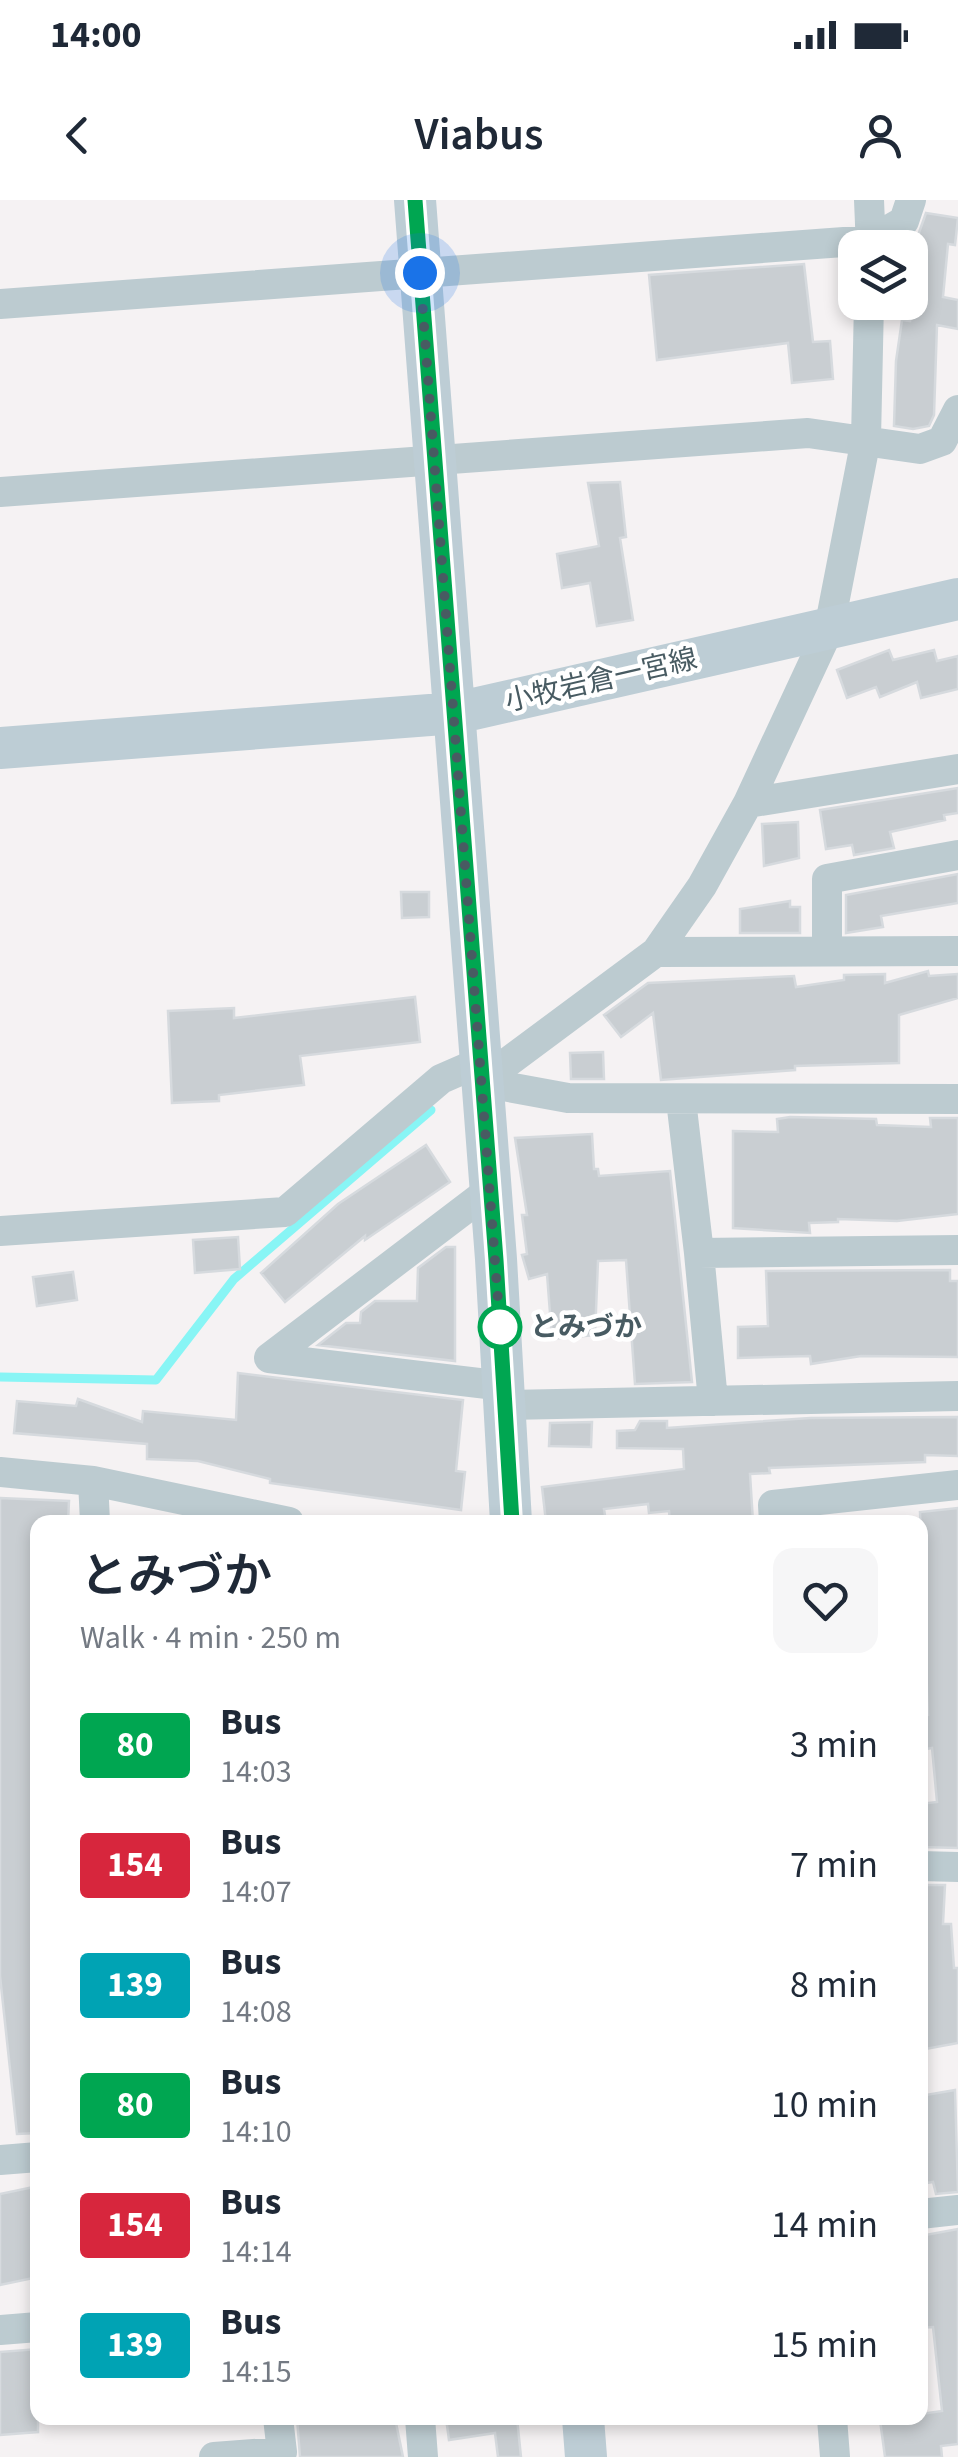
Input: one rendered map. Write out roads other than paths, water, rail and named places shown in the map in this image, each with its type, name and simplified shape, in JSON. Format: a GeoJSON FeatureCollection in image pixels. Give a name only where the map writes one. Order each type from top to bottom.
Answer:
{"type":"FeatureCollection","features":[{"type":"Feature","properties":{"kind":"main road"},"geometry":{"type":"LineString","coordinates":[[415,200],[456,713],[512,1515]]}},
{"type":"Feature","properties":{"kind":"main road","name":"小牧岩倉一宮線"},"geometry":{"type":"LineString","coordinates":[[0,748],[456,713],[958,599]]}},
{"type":"Feature","properties":{"kind":"main road"},"geometry":{"type":"LineString","coordinates":[[583,2425],[586,2457]]}},
{"type":"Feature","properties":{"kind":"street"},"geometry":{"type":"LineString","coordinates":[[868,200],[870,230]]}},
{"type":"Feature","properties":{"kind":"street"},"geometry":{"type":"LineString","coordinates":[[890,230],[904,220],[911,200]]}},
{"type":"Feature","properties":{"kind":"street"},"geometry":{"type":"LineString","coordinates":[[0,304],[838,246]]}},
{"type":"Feature","properties":{"kind":"street"},"geometry":{"type":"LineString","coordinates":[[0,1231],[285,1212],[441,1079],[480,1072],[656,952],[702,886],[748,803],[829,629],[866,439],[869,320]]}},
{"type":"Feature","properties":{"kind":"street"},"geometry":{"type":"LineString","coordinates":[[0,492],[808,433],[920,448],[942,441],[958,410]]}},
{"type":"Feature","properties":{"kind":"street"},"geometry":{"type":"LineString","coordinates":[[748,803],[958,768]]}},
{"type":"Feature","properties":{"kind":"street"},"geometry":{"type":"LineString","coordinates":[[827,951],[827,879],[958,855]]}},
{"type":"Feature","properties":{"kind":"street"},"geometry":{"type":"LineString","coordinates":[[656,952],[958,952]]}},
{"type":"Feature","properties":{"kind":"street"},"geometry":{"type":"LineString","coordinates":[[480,1072],[568,1098],[958,1098]]}},
{"type":"Feature","properties":{"kind":"street"},"geometry":{"type":"LineString","coordinates":[[681,1100],[713,1401]]}},
{"type":"Feature","properties":{"kind":"street"},"geometry":{"type":"LineString","coordinates":[[490,1190],[270,1358],[504,1396],[713,1401],[958,1396]]}},
{"type":"Feature","properties":{"kind":"street"},"geometry":{"type":"LineString","coordinates":[[699,1253],[958,1250]]}},
{"type":"Feature","properties":{"kind":"street"},"geometry":{"type":"LineString","coordinates":[[0,1472],[93,1482],[228,1515]]}},
{"type":"Feature","properties":{"kind":"street"},"geometry":{"type":"LineString","coordinates":[[93,1482],[95,1515]]}},
{"type":"Feature","properties":{"kind":"street"},"geometry":{"type":"LineString","coordinates":[[773,1515],[772,1505],[958,1485]]}},
{"type":"Feature","properties":{"kind":"street"},"geometry":{"type":"LineString","coordinates":[[928,1866],[958,1868]]}},
{"type":"Feature","properties":{"kind":"street"},"geometry":{"type":"LineString","coordinates":[[0,2160],[30,2158]]}},
{"type":"Feature","properties":{"kind":"street"},"geometry":{"type":"LineString","coordinates":[[928,2213],[958,2210]]}},
{"type":"Feature","properties":{"kind":"street"},"geometry":{"type":"LineString","coordinates":[[0,2330],[30,2328]]}},
{"type":"Feature","properties":{"kind":"street"},"geometry":{"type":"LineString","coordinates":[[214,2457],[282,2452],[279,2425]]}},
{"type":"Feature","properties":{"kind":"street"},"geometry":{"type":"LineString","coordinates":[[421,2425],[424,2457]]}},
{"type":"Feature","properties":{"kind":"street"},"geometry":{"type":"LineString","coordinates":[[833,2425],[835,2457]]}},
{"type":"Feature","properties":{"kind":"waterway"},"geometry":{"type":"LineString","coordinates":[[0,1377],[156,1380],[234,1279],[431,1110]]}},
{"type":"Feature","properties":{"kind":"place","name":"とみづか"},"geometry":{"type":"Point","coordinates":[500,1327]}}]}
